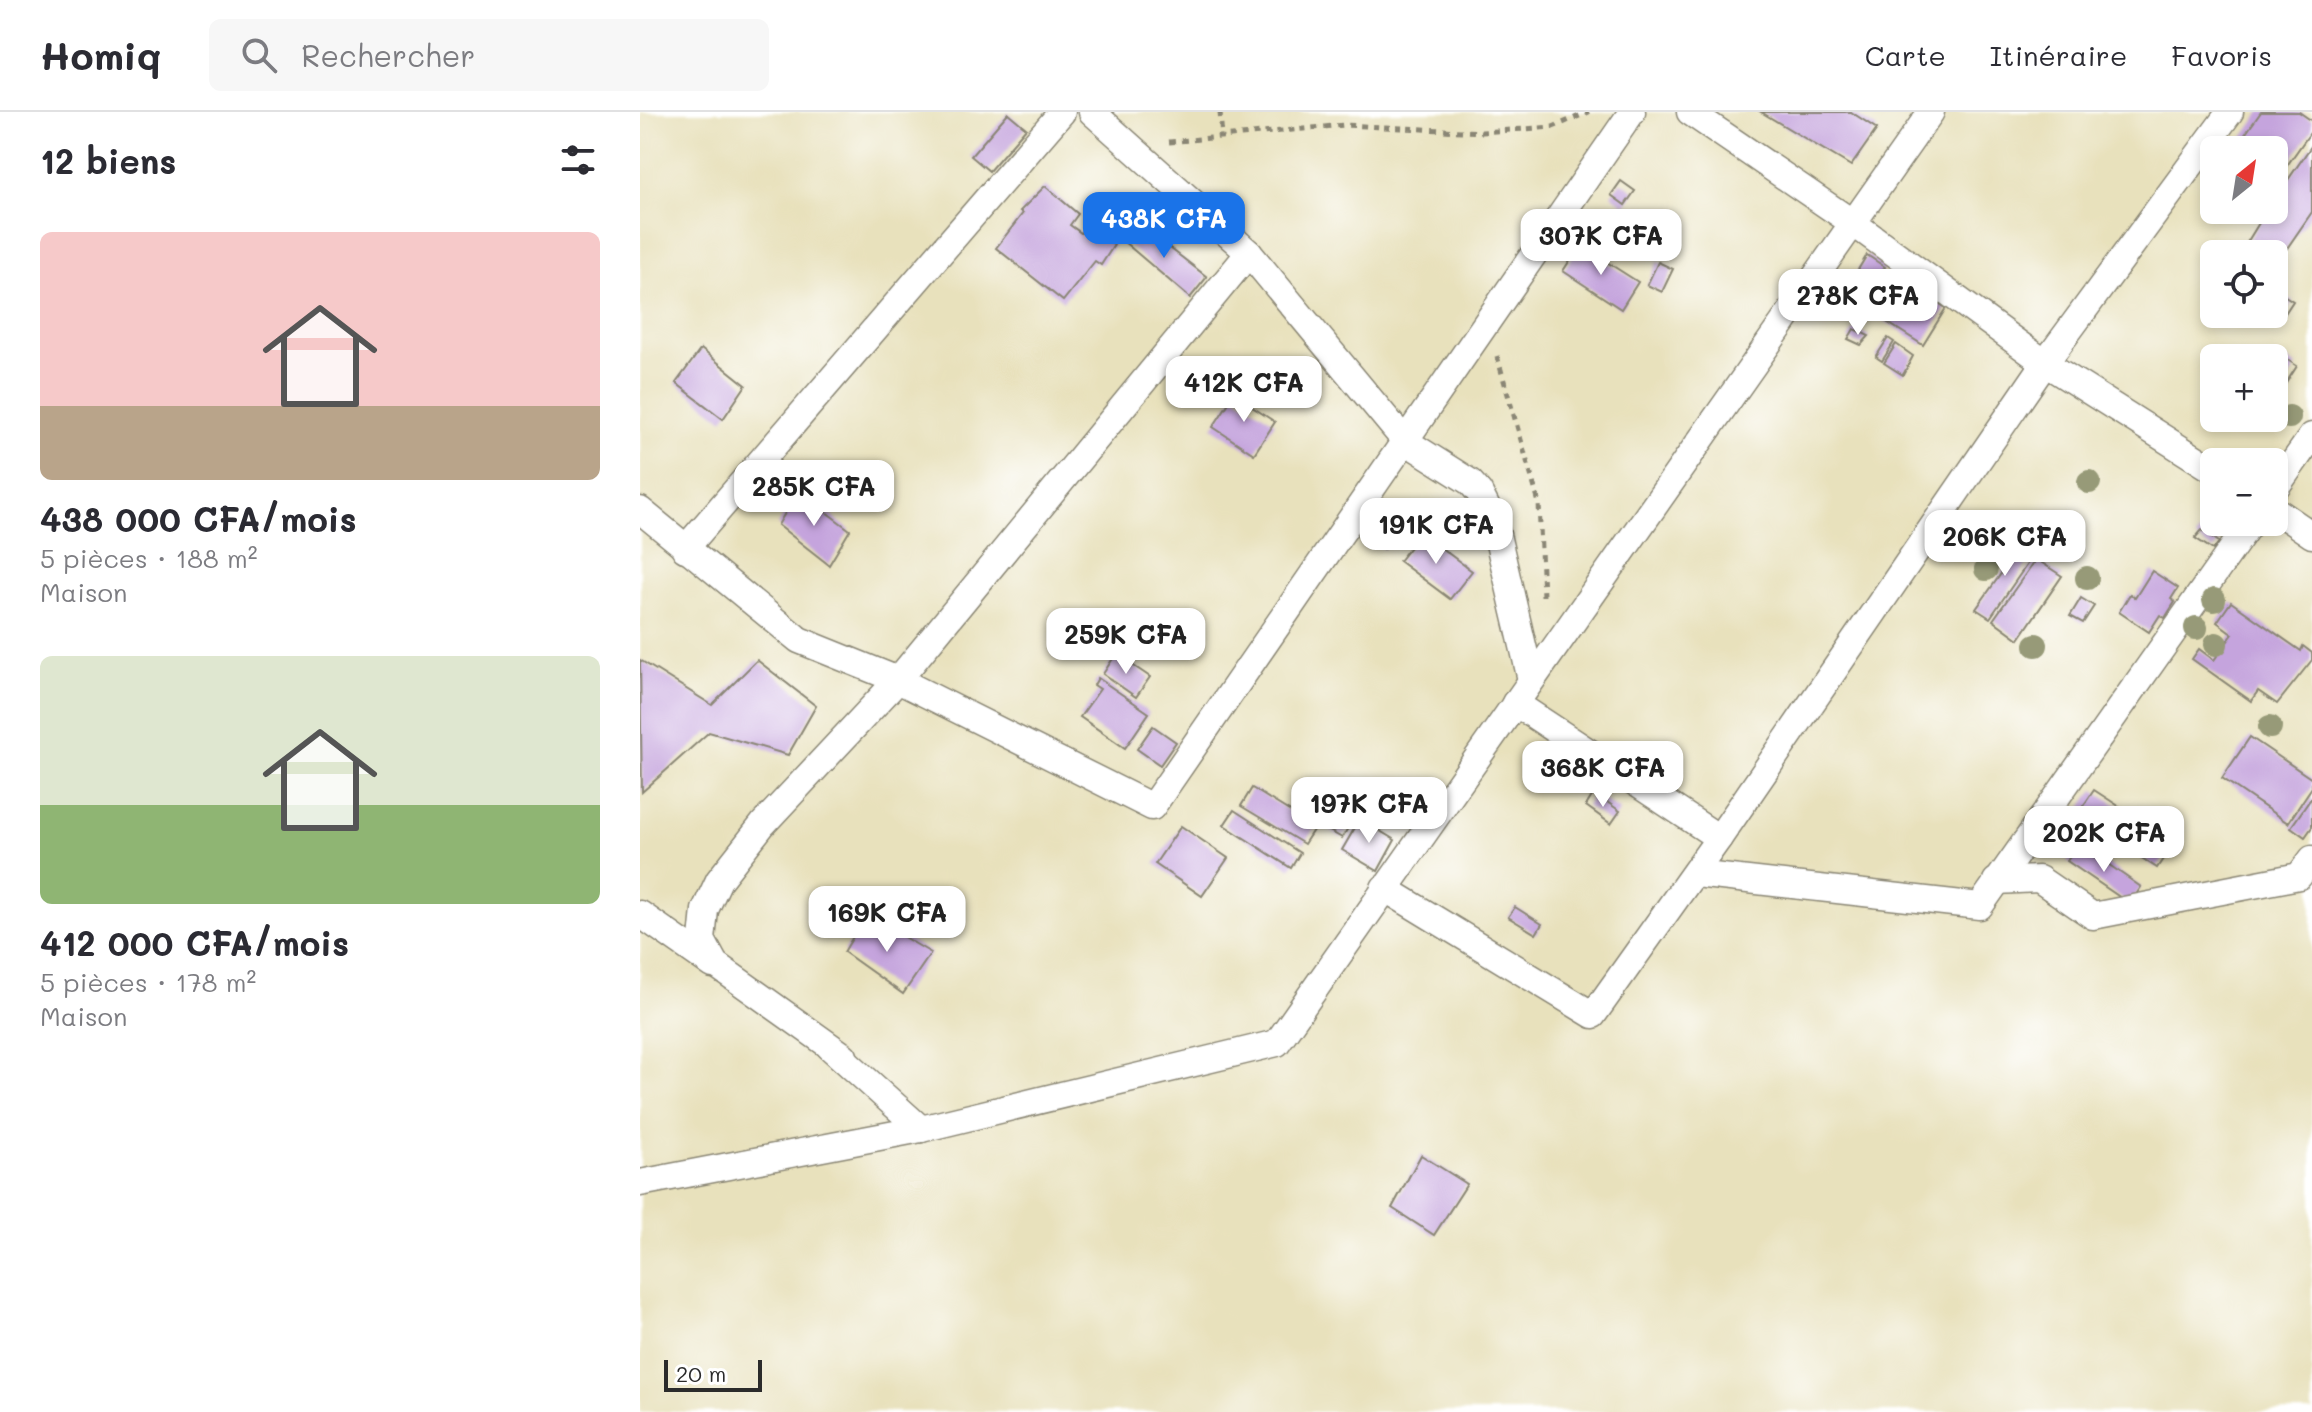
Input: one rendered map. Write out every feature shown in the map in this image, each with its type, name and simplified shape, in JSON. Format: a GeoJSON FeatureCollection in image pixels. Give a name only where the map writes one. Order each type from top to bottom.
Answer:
{"type":"FeatureCollection","features":[{"type":"Feature","properties":{"kind":"street"},"geometry":{"type":"LineString","coordinates":[[685,549],[1062,112]]}},
{"type":"Feature","properties":{"kind":"street"},"geometry":{"type":"LineString","coordinates":[[1092,112],[1249,253],[1405,441],[1470,482],[1479,492],[1494,522],[1531,680]]}},
{"type":"Feature","properties":{"kind":"street"},"geometry":{"type":"LineString","coordinates":[[640,510],[799,640],[898,680],[1152,807],[1632,112]]}},
{"type":"Feature","properties":{"kind":"street"},"geometry":{"type":"LineString","coordinates":[[1690,112],[1853,223],[2045,363],[2200,461]]}},
{"type":"Feature","properties":{"kind":"street"},"geometry":{"type":"LineString","coordinates":[[640,1183],[921,1129],[1277,1043],[1931,112]]}},
{"type":"Feature","properties":{"kind":"street"},"geometry":{"type":"LineString","coordinates":[[1384,888],[1593,1015],[1695,874],[2045,363],[2230,112]]}},
{"type":"Feature","properties":{"kind":"street"},"geometry":{"type":"LineString","coordinates":[[921,1129],[844,1056],[715,964],[702,940],[705,910],[719,880],[763,824],[898,680],[1249,253]]}},
{"type":"Feature","properties":{"kind":"street"},"geometry":{"type":"LineString","coordinates":[[2288,470],[2312,436]]}},
{"type":"Feature","properties":{"kind":"street"},"geometry":{"type":"LineString","coordinates":[[2288,519],[2312,535]]}},
{"type":"Feature","properties":{"kind":"street"},"geometry":{"type":"LineString","coordinates":[[1695,874],[1980,906],[2241,536]]}},
{"type":"Feature","properties":{"kind":"street"},"geometry":{"type":"LineString","coordinates":[[1515,703],[1719,838]]}},
{"type":"Feature","properties":{"kind":"street"},"geometry":{"type":"LineString","coordinates":[[1996,881],[2039,879],[2093,916],[2299,876],[2312,859]]}},
{"type":"Feature","properties":{"kind":"street"},"geometry":{"type":"LineString","coordinates":[[640,914],[844,1056]]}},
{"type":"Feature","properties":{"kind":"path"},"geometry":{"type":"LineString","coordinates":[[1220,112],[1222,138]]}},
{"type":"Feature","properties":{"kind":"path"},"geometry":{"type":"LineString","coordinates":[[1128,144],[1344,125],[1482,132],[1553,127],[1589,112]]}},
{"type":"Feature","properties":{"kind":"path"},"geometry":{"type":"LineString","coordinates":[[1488,320],[1539,503],[1542,605]]}},
{"type":"Feature","properties":{"kind":"building"},"geometry":{"type":"Polygon","coordinates":[[[1761,112],[1851,112],[1877,129],[1851,166],[1761,112]]]}},
{"type":"Feature","properties":{"kind":"building"},"geometry":{"type":"Polygon","coordinates":[[[2261,112],[2299,112],[2312,121],[2312,130],[2288,164],[2288,136],[2244,136],[2261,112]]]}},
{"type":"Feature","properties":{"kind":"building"},"geometry":{"type":"Polygon","coordinates":[[[1008,113],[1026,128],[989,171],[971,156],[1008,113]]]}},
{"type":"Feature","properties":{"kind":"building"},"geometry":{"type":"Polygon","coordinates":[[[2312,145],[2312,212],[2288,247],[2288,240],[2249,240],[2258,224],[2288,224],[2288,180],[2312,145]]]}},
{"type":"Feature","properties":{"kind":"building"},"geometry":{"type":"Polygon","coordinates":[[[1621,181],[1635,191],[1625,205],[1611,195],[1621,181]]]}},
{"type":"Feature","properties":{"kind":"building"},"geometry":{"type":"Polygon","coordinates":[[[1045,186],[1078,214],[1070,225],[1081,233],[1090,220],[1114,245],[1101,265],[1095,261],[1063,301],[996,248],[1023,213],[1020,211],[1045,186]]]}},
{"type":"Feature","properties":{"kind":"building"},"geometry":{"type":"Polygon","coordinates":[[[1134,220],[1207,277],[1190,298],[1123,241],[1134,220]]]}},
{"type":"Feature","properties":{"kind":"building"},"geometry":{"type":"Polygon","coordinates":[[[1580,245],[1638,282],[1621,309],[1563,271],[1580,245]]]}},
{"type":"Feature","properties":{"kind":"building"},"geometry":{"type":"Polygon","coordinates":[[[1867,255],[1885,267],[1874,284],[1856,273],[1867,255]]]}},
{"type":"Feature","properties":{"kind":"building"},"geometry":{"type":"Polygon","coordinates":[[[1658,262],[1673,269],[1662,292],[1647,285],[1658,262]]]}},
{"type":"Feature","properties":{"kind":"building"},"geometry":{"type":"Polygon","coordinates":[[[1898,277],[1946,308],[1923,345],[1874,314],[1898,277]]]}},
{"type":"Feature","properties":{"kind":"building"},"geometry":{"type":"Polygon","coordinates":[[[1854,329],[1869,336],[1861,345],[1848,339],[1854,329]]]}},
{"type":"Feature","properties":{"kind":"building"},"geometry":{"type":"Polygon","coordinates":[[[1888,338],[1894,342],[1882,361],[1876,357],[1888,338]]]}},
{"type":"Feature","properties":{"kind":"building"},"geometry":{"type":"Polygon","coordinates":[[[1896,344],[1913,356],[1903,375],[1884,363],[1896,344]]]}},
{"type":"Feature","properties":{"kind":"building"},"geometry":{"type":"Polygon","coordinates":[[[701,349],[746,385],[723,419],[676,383],[701,349]]]}},
{"type":"Feature","properties":{"kind":"building"},"geometry":{"type":"Polygon","coordinates":[[[2288,360],[2297,366],[2288,380],[2288,360]]]}},
{"type":"Feature","properties":{"kind":"building"},"geometry":{"type":"Polygon","coordinates":[[[1234,395],[1275,422],[1254,454],[1213,427],[1234,395]]]}},
{"type":"Feature","properties":{"kind":"building"},"geometry":{"type":"Polygon","coordinates":[[[798,491],[850,530],[829,565],[778,525],[798,491]]]}},
{"type":"Feature","properties":{"kind":"building"},"geometry":{"type":"Polygon","coordinates":[[[1380,530],[1391,537],[1384,549],[1373,543],[1380,530]]]}},
{"type":"Feature","properties":{"kind":"building"},"geometry":{"type":"Polygon","coordinates":[[[2200,532],[2200,536],[2210,536],[2219,542],[2213,550],[2195,538],[2200,532]]]}},
{"type":"Feature","properties":{"kind":"building"},"geometry":{"type":"Polygon","coordinates":[[[1421,533],[1472,571],[1450,599],[1399,561],[1421,533]]]}},
{"type":"Feature","properties":{"kind":"building"},"geometry":{"type":"Polygon","coordinates":[[[2009,540],[2032,557],[1990,618],[1976,609],[2010,561],[1999,554],[2009,540]]]}},
{"type":"Feature","properties":{"kind":"building"},"geometry":{"type":"Polygon","coordinates":[[[2036,559],[2062,576],[2019,639],[1993,620],[2036,559]]]}},
{"type":"Feature","properties":{"kind":"building"},"geometry":{"type":"Polygon","coordinates":[[[2152,571],[2178,588],[2171,599],[2175,602],[2165,618],[2160,615],[2149,632],[2119,612],[2130,594],[2135,598],[2152,571]]]}},
{"type":"Feature","properties":{"kind":"building"},"geometry":{"type":"Polygon","coordinates":[[[2081,598],[2094,606],[2083,623],[2070,616],[2081,598]]]}},
{"type":"Feature","properties":{"kind":"building"},"geometry":{"type":"Polygon","coordinates":[[[2231,602],[2301,651],[2303,646],[2312,653],[2312,660],[2277,704],[2258,691],[2251,701],[2192,659],[2199,649],[2214,660],[2233,634],[2217,622],[2231,602]]]}},
{"type":"Feature","properties":{"kind":"building"},"geometry":{"type":"Polygon","coordinates":[[[1116,654],[1150,677],[1136,697],[1103,674],[1116,654]]]}},
{"type":"Feature","properties":{"kind":"building"},"geometry":{"type":"Polygon","coordinates":[[[640,660],[712,705],[757,660],[816,706],[788,755],[709,732],[642,792],[640,660]]]}},
{"type":"Feature","properties":{"kind":"building"},"geometry":{"type":"Polygon","coordinates":[[[1098,678],[1149,713],[1125,748],[1080,717],[1100,689],[1094,685],[1098,678]]]}},
{"type":"Feature","properties":{"kind":"building"},"geometry":{"type":"Polygon","coordinates":[[[1153,726],[1176,742],[1160,765],[1137,749],[1153,726]]]}},
{"type":"Feature","properties":{"kind":"building"},"geometry":{"type":"Polygon","coordinates":[[[2250,737],[2312,779],[2312,787],[2288,823],[2222,778],[2250,737]]]}},
{"type":"Feature","properties":{"kind":"building"},"geometry":{"type":"Polygon","coordinates":[[[1252,788],[1315,827],[1304,844],[1241,806],[1252,788]]]}},
{"type":"Feature","properties":{"kind":"building"},"geometry":{"type":"Polygon","coordinates":[[[2094,790],[2174,842],[2157,868],[2077,815],[2094,790]]]}},
{"type":"Feature","properties":{"kind":"building"},"geometry":{"type":"Polygon","coordinates":[[[1594,793],[1620,811],[1611,824],[1586,806],[1594,793]]]}},
{"type":"Feature","properties":{"kind":"building"},"geometry":{"type":"Polygon","coordinates":[[[2312,797],[2312,827],[2305,837],[2291,827],[2312,797]]]}},
{"type":"Feature","properties":{"kind":"building"},"geometry":{"type":"Polygon","coordinates":[[[1339,809],[1354,818],[1342,838],[1328,830],[1339,809]]]}},
{"type":"Feature","properties":{"kind":"building"},"geometry":{"type":"Polygon","coordinates":[[[1234,810],[1300,853],[1291,868],[1224,825],[1234,810]]]}},
{"type":"Feature","properties":{"kind":"building"},"geometry":{"type":"Polygon","coordinates":[[[1360,819],[1395,840],[1378,871],[1342,850],[1360,819]]]}},
{"type":"Feature","properties":{"kind":"building"},"geometry":{"type":"Polygon","coordinates":[[[1181,826],[1228,858],[1202,896],[1155,864],[1181,826]]]}},
{"type":"Feature","properties":{"kind":"building"},"geometry":{"type":"Polygon","coordinates":[[[2079,844],[2141,887],[2130,904],[2067,861],[2079,844]]]}},
{"type":"Feature","properties":{"kind":"building"},"geometry":{"type":"Polygon","coordinates":[[[1515,907],[1542,924],[1536,934],[1508,917],[1515,907]]]}},
{"type":"Feature","properties":{"kind":"building"},"geometry":{"type":"Polygon","coordinates":[[[866,915],[931,953],[903,994],[844,952],[866,915]]]}},
{"type":"Feature","properties":{"kind":"building"},"geometry":{"type":"Polygon","coordinates":[[[1421,1155],[1467,1184],[1434,1235],[1392,1208],[1421,1155]]]}}]}
